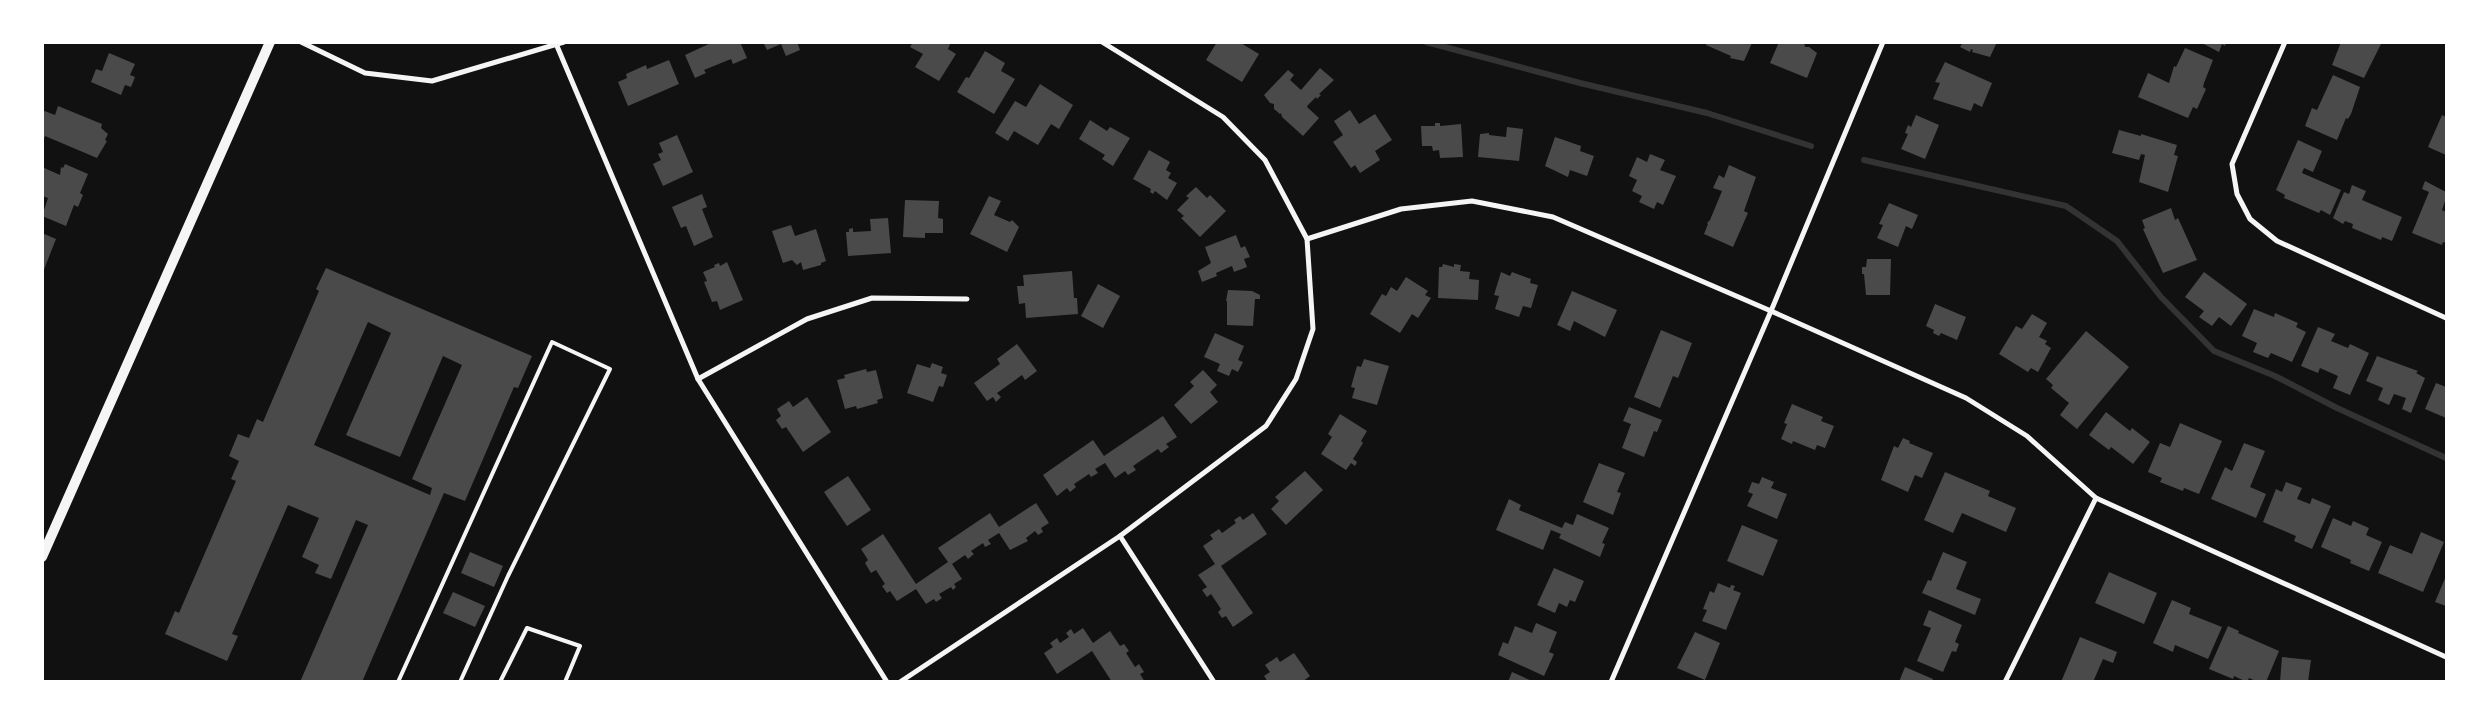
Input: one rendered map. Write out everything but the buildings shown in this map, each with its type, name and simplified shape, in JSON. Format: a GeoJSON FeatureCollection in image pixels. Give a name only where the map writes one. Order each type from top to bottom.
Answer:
{"type":"FeatureCollection","features":[{"type":"Feature","properties":{"kind":"main road"},"geometry":{"type":"LineString","coordinates":[[42,557],[270,42]]}},
{"type":"Feature","properties":{"kind":"street"},"geometry":{"type":"LineString","coordinates":[[301,42],[365,73],[432,81],[557,46],[564,42]]}},
{"type":"Feature","properties":{"kind":"street"},"geometry":{"type":"LineString","coordinates":[[900,682],[1120,536],[1266,426],[1296,378],[1313,329],[1308,239],[1265,160],[1223,117],[1102,42]]}},
{"type":"Feature","properties":{"kind":"street"},"geometry":{"type":"LineString","coordinates":[[1611,682],[1771,310],[1883,42]]}},
{"type":"Feature","properties":{"kind":"street"},"geometry":{"type":"LineString","coordinates":[[2285,42],[2232,164],[2237,194],[2250,218],[2277,241],[2446,318]]}},
{"type":"Feature","properties":{"kind":"street"},"geometry":{"type":"LineString","coordinates":[[557,46],[698,379],[887,682]]}},
{"type":"Feature","properties":{"kind":"street"},"geometry":{"type":"LineString","coordinates":[[1308,239],[1401,209],[1472,201],[1553,217],[1771,310],[1966,398],[2027,436],[2096,498],[2446,657]]}},
{"type":"Feature","properties":{"kind":"street"},"geometry":{"type":"LineString","coordinates":[[698,379],[807,319],[872,298],[967,299]]}},
{"type":"Feature","properties":{"kind":"street"},"geometry":{"type":"LineString","coordinates":[[2005,682],[2096,498]]}},
{"type":"Feature","properties":{"kind":"street"},"geometry":{"type":"LineString","coordinates":[[1120,536],[1214,682]]}},
{"type":"Feature","properties":{"kind":"lane"},"geometry":{"type":"LineString","coordinates":[[398,682],[552,342],[610,369],[508,576],[460,682]]}},
{"type":"Feature","properties":{"kind":"lane"},"geometry":{"type":"LineString","coordinates":[[500,682],[527,628],[580,646],[565,682]]}},
{"type":"Feature","properties":{"kind":"waterway"},"geometry":{"type":"LineString","coordinates":[[1426,42],[1580,83],[1707,113],[1811,146]]}},
{"type":"Feature","properties":{"kind":"waterway"},"geometry":{"type":"LineString","coordinates":[[1864,160],[2066,206],[2117,241],[2161,297],[2214,351],[2275,376],[2337,408],[2446,458]]}}]}
